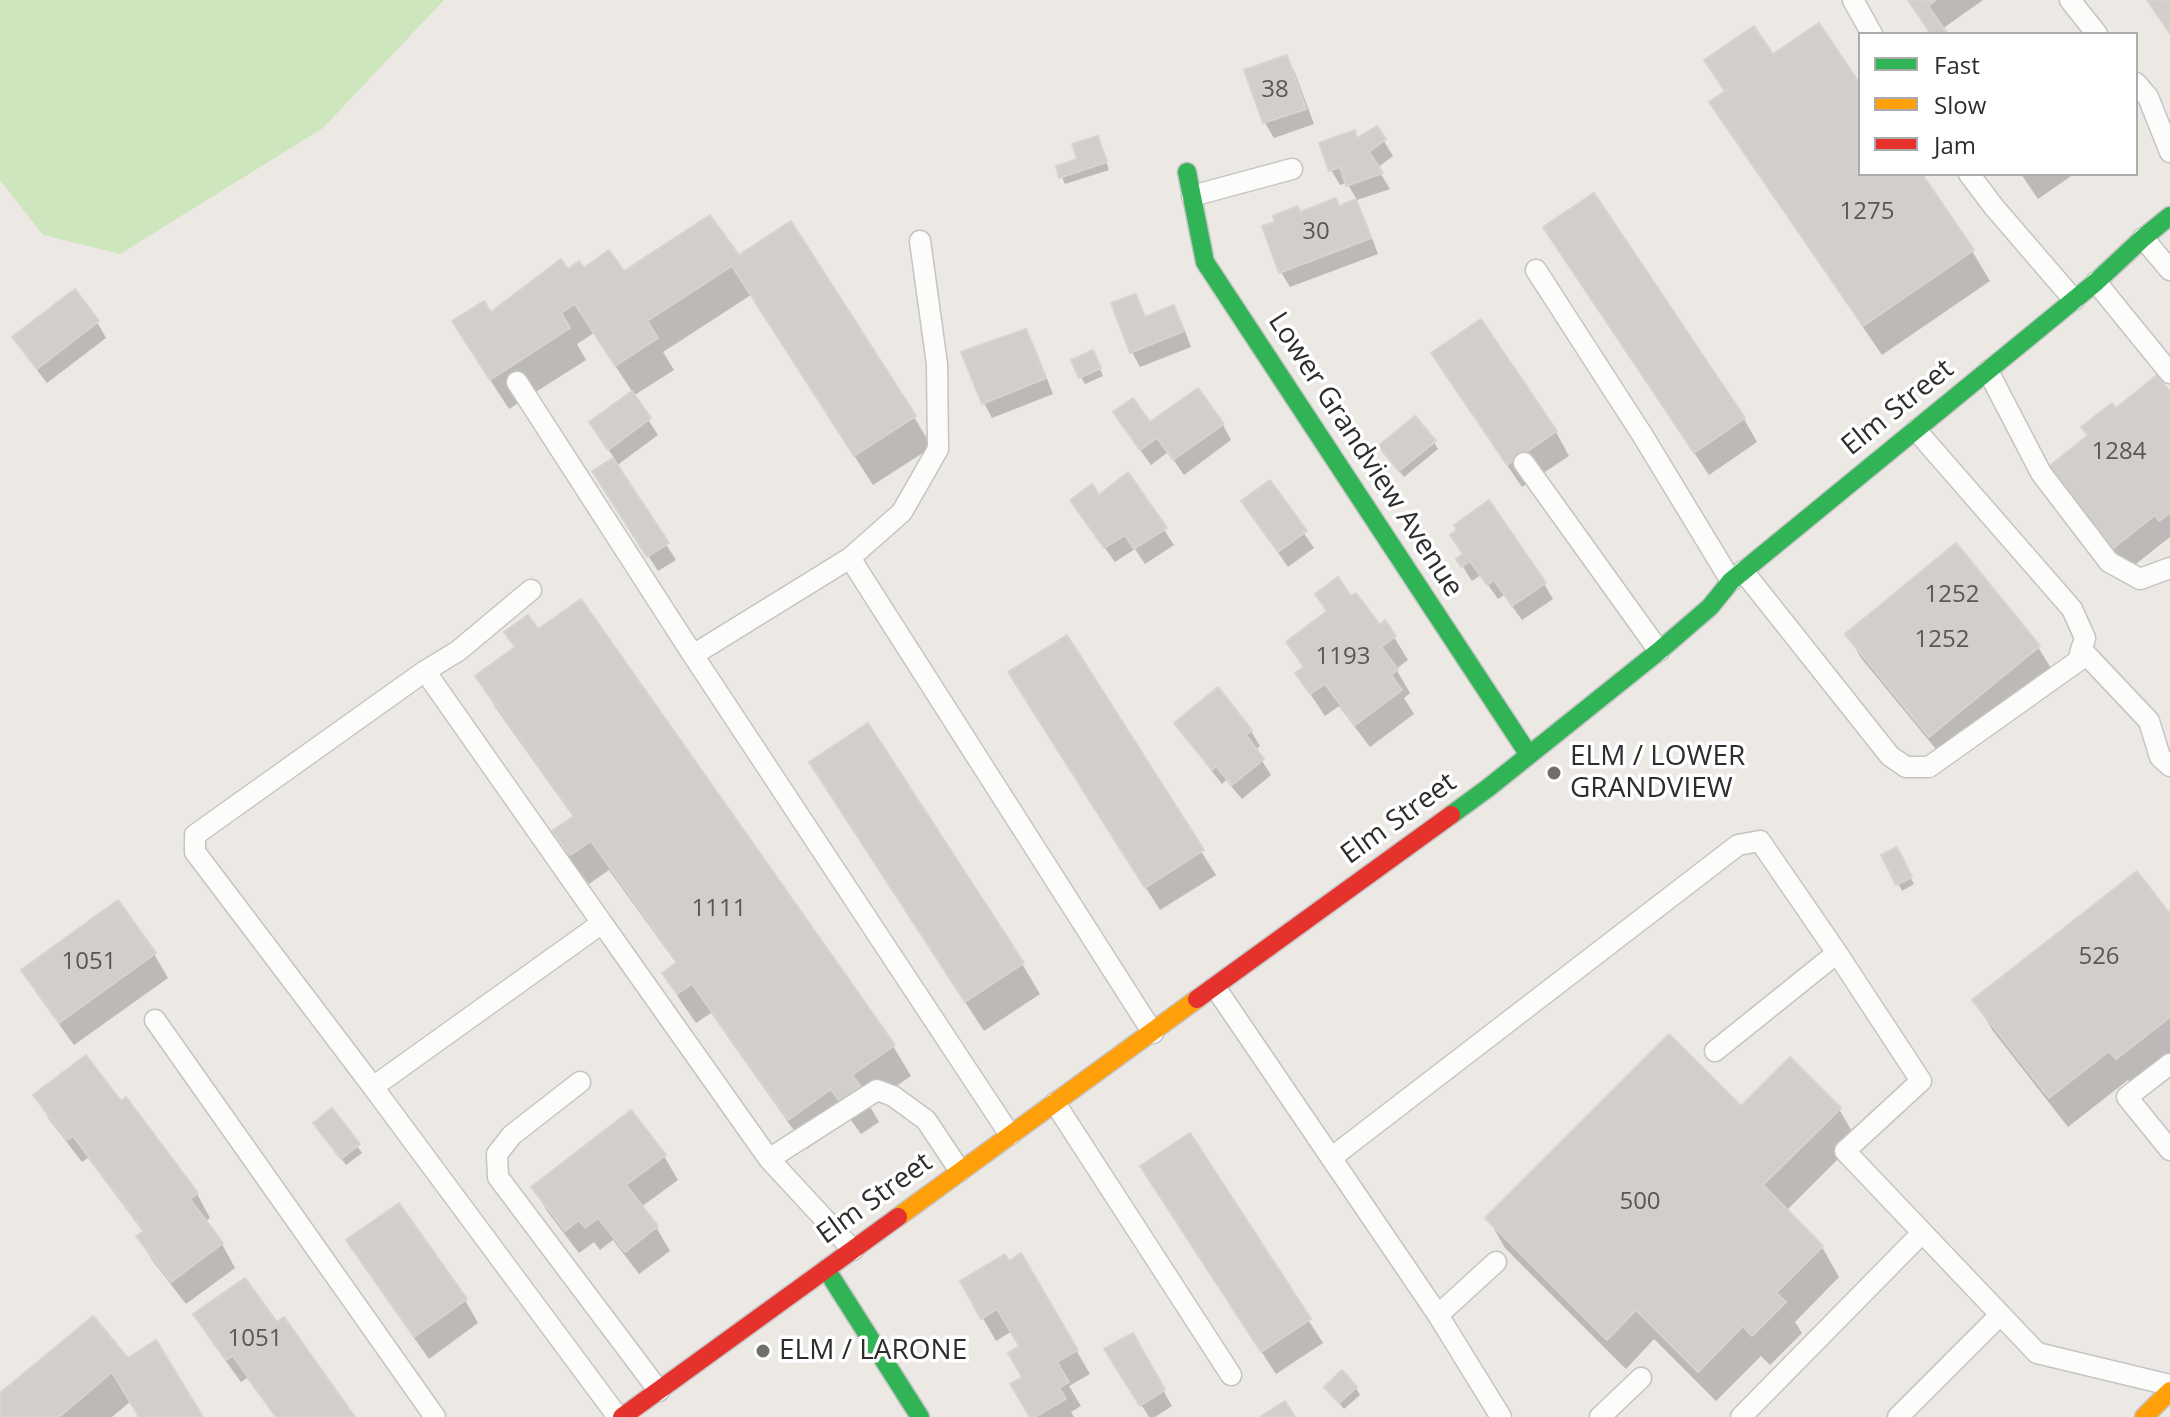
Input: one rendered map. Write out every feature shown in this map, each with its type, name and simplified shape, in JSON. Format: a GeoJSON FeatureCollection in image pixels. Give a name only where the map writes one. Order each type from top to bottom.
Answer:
{"type":"FeatureCollection","features":[{"type":"Feature","properties":{"kind":"main road","name":"Lower Grandview Avenue"},"geometry":{"type":"LineString","coordinates":[[1187,172],[1205,262],[1529,755]]}},
{"type":"Feature","properties":{"kind":"main road","name":"Elm Street"},"geometry":{"type":"LineString","coordinates":[[620,1417],[1409,847],[1529,755],[1659,651],[1710,607],[1737,576],[2096,282],[2170,216]]}},
{"type":"Feature","properties":{"kind":"main road"},"geometry":{"type":"LineString","coordinates":[[826,1269],[920,1417]]}},
{"type":"Feature","properties":{"kind":"main road"},"geometry":{"type":"LineString","coordinates":[[2144,1417],[2170,1391]]}},
{"type":"Feature","properties":{"kind":"lane"},"geometry":{"type":"LineString","coordinates":[[1853,0],[1871,32]]}},
{"type":"Feature","properties":{"kind":"lane"},"geometry":{"type":"LineString","coordinates":[[2070,0],[2095,32]]}},
{"type":"Feature","properties":{"kind":"lane"},"geometry":{"type":"LineString","coordinates":[[2138,85],[2148,97],[2170,152]]}},
{"type":"Feature","properties":{"kind":"lane"},"geometry":{"type":"LineString","coordinates":[[1192,196],[1292,169]]}},
{"type":"Feature","properties":{"kind":"lane"},"geometry":{"type":"LineString","coordinates":[[1971,176],[2074,300]]}},
{"type":"Feature","properties":{"kind":"lane"},"geometry":{"type":"LineString","coordinates":[[2143,238],[2170,270]]}},
{"type":"Feature","properties":{"kind":"lane"},"geometry":{"type":"LineString","coordinates":[[693,655],[850,558],[902,512],[938,449],[937,364],[920,241]]}},
{"type":"Feature","properties":{"kind":"lane"},"geometry":{"type":"LineString","coordinates":[[1536,270],[1737,576],[1890,756],[1906,767],[1929,767],[2078,661],[2085,638],[2072,609],[1916,430]]}},
{"type":"Feature","properties":{"kind":"lane"},"geometry":{"type":"LineString","coordinates":[[2096,282],[2170,373]]}},
{"type":"Feature","properties":{"kind":"lane"},"geometry":{"type":"LineString","coordinates":[[1988,371],[2041,473],[2109,562],[2140,579],[2170,569]]}},
{"type":"Feature","properties":{"kind":"lane"},"geometry":{"type":"LineString","coordinates":[[517,382],[1010,1135]]}},
{"type":"Feature","properties":{"kind":"lane"},"geometry":{"type":"LineString","coordinates":[[1524,463],[1659,651]]}},
{"type":"Feature","properties":{"kind":"lane"},"geometry":{"type":"LineString","coordinates":[[850,558],[1153,1033]]}},
{"type":"Feature","properties":{"kind":"lane"},"geometry":{"type":"LineString","coordinates":[[531,590],[458,651],[425,671],[195,835],[195,852],[620,1417]]}},
{"type":"Feature","properties":{"kind":"lane"},"geometry":{"type":"LineString","coordinates":[[2081,649],[2149,721],[2160,757],[2170,766]]}},
{"type":"Feature","properties":{"kind":"lane"},"geometry":{"type":"LineString","coordinates":[[425,671],[769,1159],[853,1250]]}},
{"type":"Feature","properties":{"kind":"lane"},"geometry":{"type":"LineString","coordinates":[[1331,1158],[1738,845],[1760,841],[1921,1081],[1845,1151],[2037,1353],[2170,1385]]}},
{"type":"Feature","properties":{"kind":"lane"},"geometry":{"type":"LineString","coordinates":[[373,1087],[602,923]]}},
{"type":"Feature","properties":{"kind":"lane"},"geometry":{"type":"LineString","coordinates":[[1715,1051],[1837,953]]}},
{"type":"Feature","properties":{"kind":"lane"},"geometry":{"type":"LineString","coordinates":[[1215,987],[1438,1315],[1501,1417]]}},
{"type":"Feature","properties":{"kind":"lane"},"geometry":{"type":"LineString","coordinates":[[155,1020],[435,1417]]}},
{"type":"Feature","properties":{"kind":"lane"},"geometry":{"type":"LineString","coordinates":[[2170,1064],[2127,1097],[2170,1150]]}},
{"type":"Feature","properties":{"kind":"lane"},"geometry":{"type":"LineString","coordinates":[[580,1082],[512,1135],[497,1154],[498,1177],[659,1391]]}},
{"type":"Feature","properties":{"kind":"lane"},"geometry":{"type":"LineString","coordinates":[[769,1159],[877,1090],[893,1096],[926,1120],[960,1171]]}},
{"type":"Feature","properties":{"kind":"lane"},"geometry":{"type":"LineString","coordinates":[[1055,1103],[1231,1375]]}},
{"type":"Feature","properties":{"kind":"lane"},"geometry":{"type":"LineString","coordinates":[[1741,1417],[1922,1233]]}},
{"type":"Feature","properties":{"kind":"lane"},"geometry":{"type":"LineString","coordinates":[[1438,1315],[1496,1262]]}},
{"type":"Feature","properties":{"kind":"lane"},"geometry":{"type":"LineString","coordinates":[[1898,1417],[2000,1315]]}},
{"type":"Feature","properties":{"kind":"lane"},"geometry":{"type":"LineString","coordinates":[[1600,1417],[1641,1378]]}},
{"type":"Feature","properties":{"kind":"green space"},"geometry":{"type":"Polygon","coordinates":[[[0,0],[444,0],[323,128],[120,254],[43,235],[0,180],[0,0]]]}},
{"type":"Feature","properties":{"kind":"building"},"geometry":{"type":"Polygon","coordinates":[[[1908,0],[1936,0],[1928,6],[1947,32],[1930,32],[1908,0]]]}},
{"type":"Feature","properties":{"kind":"building"},"geometry":{"type":"Polygon","coordinates":[[[2147,0],[2170,0],[2170,34],[2147,0]]]}},
{"type":"Feature","properties":{"kind":"building"},"geometry":{"type":"Polygon","coordinates":[[[1819,23],[1858,81],[1858,176],[1923,176],[1974,250],[1863,326],[1709,102],[1725,91],[1704,60],[1754,26],[1773,54],[1819,23]]]}},
{"type":"Feature","properties":{"kind":"building"},"geometry":{"type":"Polygon","coordinates":[[[1287,55],[1306,109],[1263,123],[1244,70],[1287,55]]]}},
{"type":"Feature","properties":{"kind":"building"},"geometry":{"type":"Polygon","coordinates":[[[1377,126],[1386,139],[1369,152],[1383,173],[1346,186],[1340,167],[1329,171],[1319,143],[1355,130],[1357,138],[1377,126]]]}},
{"type":"Feature","properties":{"kind":"building"},"geometry":{"type":"Polygon","coordinates":[[[1098,136],[1107,162],[1059,178],[1056,166],[1077,159],[1072,144],[1098,136]]]}},
{"type":"Feature","properties":{"kind":"building"},"geometry":{"type":"Polygon","coordinates":[[[1594,193],[1745,418],[1694,453],[1543,227],[1594,193]]]}},
{"type":"Feature","properties":{"kind":"building"},"geometry":{"type":"Polygon","coordinates":[[[1336,198],[1339,206],[1356,199],[1371,238],[1279,273],[1262,226],[1275,222],[1273,216],[1298,206],[1300,212],[1336,198]]]}},
{"type":"Feature","properties":{"kind":"building"},"geometry":{"type":"Polygon","coordinates":[[[710,215],[739,255],[791,221],[916,416],[854,456],[732,266],[647,321],[658,338],[615,366],[575,304],[561,313],[570,328],[490,380],[452,321],[484,301],[491,312],[561,259],[568,269],[579,261],[584,268],[609,250],[624,271],[710,215]]]}},
{"type":"Feature","properties":{"kind":"building"},"geometry":{"type":"Polygon","coordinates":[[[75,289],[99,321],[37,369],[12,337],[75,289]]]}},
{"type":"Feature","properties":{"kind":"building"},"geometry":{"type":"Polygon","coordinates":[[[1136,294],[1145,317],[1174,305],[1184,331],[1130,353],[1111,303],[1136,294]]]}},
{"type":"Feature","properties":{"kind":"building"},"geometry":{"type":"Polygon","coordinates":[[[1481,319],[1557,431],[1507,465],[1431,353],[1481,319]]]}},
{"type":"Feature","properties":{"kind":"building"},"geometry":{"type":"Polygon","coordinates":[[[1026,329],[1046,378],[982,404],[961,352],[1026,329]]]}},
{"type":"Feature","properties":{"kind":"building"},"geometry":{"type":"Polygon","coordinates":[[[1093,350],[1101,368],[1079,378],[1071,360],[1093,350]]]}},
{"type":"Feature","properties":{"kind":"building"},"geometry":{"type":"Polygon","coordinates":[[[2157,375],[2170,392],[2170,513],[2159,521],[2155,515],[2112,549],[2047,468],[2088,435],[2081,427],[2112,403],[2116,408],[2157,375]]]}},
{"type":"Feature","properties":{"kind":"building"},"geometry":{"type":"Polygon","coordinates":[[[1198,388],[1224,424],[1173,460],[1157,438],[1140,450],[1113,412],[1133,398],[1150,422],[1198,388]]]}},
{"type":"Feature","properties":{"kind":"building"},"geometry":{"type":"Polygon","coordinates":[[[632,391],[651,418],[608,450],[589,422],[632,391]]]}},
{"type":"Feature","properties":{"kind":"building"},"geometry":{"type":"Polygon","coordinates":[[[1415,416],[1436,441],[1399,471],[1378,446],[1415,416]]]}},
{"type":"Feature","properties":{"kind":"building"},"geometry":{"type":"Polygon","coordinates":[[[613,458],[669,543],[647,557],[592,471],[613,458]]]}},
{"type":"Feature","properties":{"kind":"building"},"geometry":{"type":"Polygon","coordinates":[[[1128,472],[1167,528],[1134,549],[1125,535],[1104,548],[1070,500],[1092,484],[1099,495],[1128,472]]]}},
{"type":"Feature","properties":{"kind":"building"},"geometry":{"type":"Polygon","coordinates":[[[1270,480],[1307,531],[1278,552],[1241,501],[1270,480]]]}},
{"type":"Feature","properties":{"kind":"building"},"geometry":{"type":"Polygon","coordinates":[[[1489,500],[1546,583],[1512,606],[1494,580],[1487,585],[1470,561],[1461,567],[1456,559],[1463,554],[1450,535],[1457,530],[1454,525],[1489,500]]]}},
{"type":"Feature","properties":{"kind":"building"},"geometry":{"type":"Polygon","coordinates":[[[1956,543],[2040,646],[1929,737],[1845,634],[1956,543]]]}},
{"type":"Feature","properties":{"kind":"building"},"geometry":{"type":"Polygon","coordinates":[[[1338,577],[1351,596],[1356,593],[1380,625],[1385,620],[1396,636],[1381,647],[1398,669],[1391,675],[1402,690],[1355,725],[1325,684],[1310,694],[1295,673],[1304,667],[1286,642],[1327,611],[1315,594],[1338,577]]]}},
{"type":"Feature","properties":{"kind":"building"},"geometry":{"type":"Polygon","coordinates":[[[581,599],[895,1045],[852,1075],[863,1090],[842,1105],[831,1089],[788,1120],[692,984],[677,994],[662,973],[677,962],[591,841],[570,855],[552,831],[574,816],[475,676],[515,647],[504,632],[528,615],[538,629],[581,599]]]}},
{"type":"Feature","properties":{"kind":"building"},"geometry":{"type":"Polygon","coordinates":[[[1067,635],[1204,850],[1145,888],[1008,672],[1067,635]]]}},
{"type":"Feature","properties":{"kind":"building"},"geometry":{"type":"Polygon","coordinates":[[[1218,687],[1252,730],[1246,735],[1264,759],[1232,785],[1216,766],[1212,770],[1174,723],[1218,687]]]}},
{"type":"Feature","properties":{"kind":"building"},"geometry":{"type":"Polygon","coordinates":[[[868,723],[1024,963],[965,1002],[809,762],[868,723]]]}},
{"type":"Feature","properties":{"kind":"building"},"geometry":{"type":"Polygon","coordinates":[[[1897,847],[1912,877],[1896,885],[1881,855],[1897,847]]]}},
{"type":"Feature","properties":{"kind":"building"},"geometry":{"type":"Polygon","coordinates":[[[2137,871],[2170,914],[2170,1017],[2116,1059],[2109,1051],[2049,1098],[1972,1000],[2137,871]]]}},
{"type":"Feature","properties":{"kind":"building"},"geometry":{"type":"Polygon","coordinates":[[[118,900],[156,953],[59,1023],[21,970],[118,900]]]}},
{"type":"Feature","properties":{"kind":"building"},"geometry":{"type":"Polygon","coordinates":[[[1669,1034],[1741,1106],[1790,1057],[1841,1108],[1763,1185],[1823,1246],[1776,1293],[1786,1302],[1752,1336],[1743,1326],[1698,1372],[1636,1310],[1607,1340],[1485,1218],[1669,1034]]]}},
{"type":"Feature","properties":{"kind":"building"},"geometry":{"type":"Polygon","coordinates":[[[86,1055],[121,1101],[126,1097],[198,1193],[190,1199],[223,1243],[171,1282],[136,1236],[144,1231],[73,1136],[67,1140],[33,1095],[86,1055]]]}},
{"type":"Feature","properties":{"kind":"building"},"geometry":{"type":"Polygon","coordinates":[[[332,1108],[360,1144],[341,1159],[313,1123],[332,1108]]]}},
{"type":"Feature","properties":{"kind":"building"},"geometry":{"type":"Polygon","coordinates":[[[631,1110],[666,1155],[626,1185],[658,1226],[625,1252],[598,1218],[585,1228],[579,1220],[565,1231],[531,1187],[631,1110]]]}},
{"type":"Feature","properties":{"kind":"building"},"geometry":{"type":"Polygon","coordinates":[[[1190,1133],[1311,1319],[1261,1352],[1140,1166],[1190,1133]]]}},
{"type":"Feature","properties":{"kind":"building"},"geometry":{"type":"Polygon","coordinates":[[[399,1203],[467,1299],[414,1337],[346,1240],[399,1203]]]}},
{"type":"Feature","properties":{"kind":"building"},"geometry":{"type":"Polygon","coordinates":[[[1021,1253],[1078,1350],[1057,1362],[1069,1382],[1059,1388],[1066,1399],[1035,1417],[1030,1417],[1010,1384],[1022,1377],[1008,1353],[1019,1346],[997,1309],[981,1319],[960,1281],[1005,1254],[1009,1261],[1021,1253]]]}},
{"type":"Feature","properties":{"kind":"building"},"geometry":{"type":"Polygon","coordinates":[[[245,1278],[277,1322],[284,1317],[355,1417],[276,1417],[233,1356],[226,1360],[193,1314],[245,1278]]]}},
{"type":"Feature","properties":{"kind":"building"},"geometry":{"type":"Polygon","coordinates":[[[93,1316],[128,1358],[156,1340],[203,1417],[139,1417],[112,1372],[59,1417],[0,1417],[0,1393],[93,1316]]]}},
{"type":"Feature","properties":{"kind":"building"},"geometry":{"type":"Polygon","coordinates":[[[1133,1333],[1165,1390],[1140,1406],[1104,1349],[1133,1333]]]}},
{"type":"Feature","properties":{"kind":"building"},"geometry":{"type":"Polygon","coordinates":[[[1342,1370],[1357,1387],[1339,1403],[1324,1387],[1342,1370]]]}},
{"type":"Feature","properties":{"kind":"building"},"geometry":{"type":"Polygon","coordinates":[[[1285,1401],[1295,1417],[1260,1417],[1285,1401]]]}},
{"type":"Feature","properties":{"kind":"traffic: fast"},"geometry":{"type":"LineString","coordinates":[[1187,172],[1205,262],[1529,755]]}},
{"type":"Feature","properties":{"kind":"traffic: fast"},"geometry":{"type":"LineString","coordinates":[[1451,815],[1659,651],[1710,607],[1731,581],[2096,282],[2170,216]]}},
{"type":"Feature","properties":{"kind":"traffic: fast"},"geometry":{"type":"LineString","coordinates":[[826,1269],[920,1417]]}},
{"type":"Feature","properties":{"kind":"traffic: slow"},"geometry":{"type":"LineString","coordinates":[[898,1217],[1197,999]]}},
{"type":"Feature","properties":{"kind":"traffic: slow"},"geometry":{"type":"LineString","coordinates":[[2144,1417],[2170,1391]]}},
{"type":"Feature","properties":{"kind":"traffic: jam"},"geometry":{"type":"LineString","coordinates":[[1197,999],[1451,815]]}},
{"type":"Feature","properties":{"kind":"traffic: jam"},"geometry":{"type":"LineString","coordinates":[[622,1417],[898,1217]]}},
{"type":"Feature","properties":{"kind":"place","name":"ELM / LOWER GRANDVIEW"},"geometry":{"type":"Point","coordinates":[1554,773]}},
{"type":"Feature","properties":{"kind":"place","name":"ELM / LARONE"},"geometry":{"type":"Point","coordinates":[763,1351]}}]}
